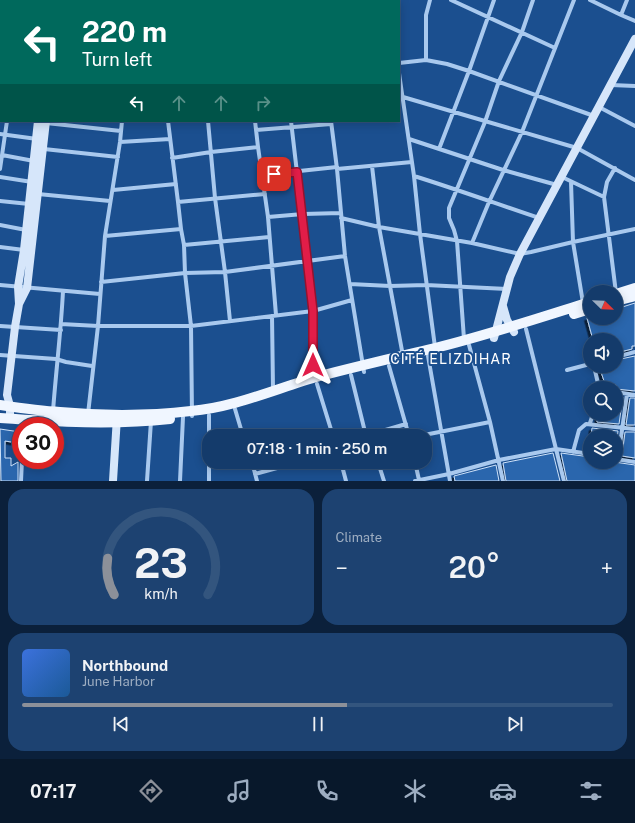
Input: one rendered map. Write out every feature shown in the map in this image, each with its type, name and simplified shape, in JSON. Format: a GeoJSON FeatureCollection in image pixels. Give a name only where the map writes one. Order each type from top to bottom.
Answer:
{"type":"FeatureCollection","features":[{"type":"Feature","properties":{"kind":"main road"},"geometry":{"type":"LineString","coordinates":[[494,334],[513,270],[520,254],[635,40]]}},
{"type":"Feature","properties":{"kind":"main road"},"geometry":{"type":"LineString","coordinates":[[19,304],[18,287],[24,250],[37,139],[43,122]]}},
{"type":"Feature","properties":{"kind":"main road"},"geometry":{"type":"LineString","coordinates":[[5,418],[3,407],[7,395],[14,327],[19,304],[27,288],[44,149],[43,122]]}},
{"type":"Feature","properties":{"kind":"main road"},"geometry":{"type":"LineString","coordinates":[[623,292],[635,288]]}},
{"type":"Feature","properties":{"kind":"main road"},"geometry":{"type":"LineString","coordinates":[[623,299],[635,296]]}},
{"type":"Feature","properties":{"kind":"main road"},"geometry":{"type":"LineString","coordinates":[[503,305],[507,320],[512,329]]}},
{"type":"Feature","properties":{"kind":"main road"},"geometry":{"type":"LineString","coordinates":[[512,329],[526,329],[583,307]]}},
{"type":"Feature","properties":{"kind":"main road"},"geometry":{"type":"LineString","coordinates":[[64,421],[117,418],[146,414],[209,415],[234,409],[315,381],[351,375],[363,368],[389,366],[428,356],[467,342],[583,307]]}},
{"type":"Feature","properties":{"kind":"main road"},"geometry":{"type":"LineString","coordinates":[[3,407],[151,421],[189,415],[403,356],[467,342]]}},
{"type":"Feature","properties":{"kind":"main road"},"geometry":{"type":"LineString","coordinates":[[113,481],[117,418]]}},
{"type":"Feature","properties":{"kind":"street"},"geometry":{"type":"LineString","coordinates":[[451,0],[555,48]]}},
{"type":"Feature","properties":{"kind":"street"},"geometry":{"type":"LineString","coordinates":[[439,148],[494,0]]}},
{"type":"Feature","properties":{"kind":"street"},"geometry":{"type":"LineString","coordinates":[[503,481],[490,422],[467,342],[457,241],[448,216],[449,208],[456,189],[485,122],[499,81],[522,32],[533,0]]}},
{"type":"Feature","properties":{"kind":"street"},"geometry":{"type":"LineString","coordinates":[[472,243],[503,170],[522,132],[574,0]]}},
{"type":"Feature","properties":{"kind":"street"},"geometry":{"type":"LineString","coordinates":[[590,0],[635,21]]}},
{"type":"Feature","properties":{"kind":"street"},"geometry":{"type":"LineString","coordinates":[[620,15],[627,0]]}},
{"type":"Feature","properties":{"kind":"street"},"geometry":{"type":"LineString","coordinates":[[426,60],[426,15],[428,1]]}},
{"type":"Feature","properties":{"kind":"street"},"geometry":{"type":"LineString","coordinates":[[400,63],[426,60],[447,64],[469,70],[595,116]]}},
{"type":"Feature","properties":{"kind":"street"},"geometry":{"type":"LineString","coordinates":[[400,79],[414,176],[426,285],[435,348]]}},
{"type":"Feature","properties":{"kind":"street"},"geometry":{"type":"LineString","coordinates":[[611,85],[635,86]]}},
{"type":"Feature","properties":{"kind":"street"},"geometry":{"type":"LineString","coordinates":[[403,97],[577,148],[635,180]]}},
{"type":"Feature","properties":{"kind":"street"},"geometry":{"type":"LineString","coordinates":[[599,107],[635,126]]}},
{"type":"Feature","properties":{"kind":"street"},"geometry":{"type":"LineString","coordinates":[[0,169],[2,135],[8,122]]}},
{"type":"Feature","properties":{"kind":"street"},"geometry":{"type":"LineString","coordinates":[[43,122],[121,131]]}},
{"type":"Feature","properties":{"kind":"street"},"geometry":{"type":"LineString","coordinates":[[88,414],[110,201],[118,157],[122,122]]}},
{"type":"Feature","properties":{"kind":"street"},"geometry":{"type":"LineString","coordinates":[[168,122],[180,229],[184,245],[185,273],[192,326],[189,415],[180,481]]}},
{"type":"Feature","properties":{"kind":"street"},"geometry":{"type":"LineString","coordinates":[[208,122],[215,198],[230,321]]}},
{"type":"Feature","properties":{"kind":"street"},"geometry":{"type":"LineString","coordinates":[[255,122],[268,217],[272,266],[274,315],[273,391]]}},
{"type":"Feature","properties":{"kind":"street"},"geometry":{"type":"LineString","coordinates":[[292,122],[313,311],[315,381],[331,429]]}},
{"type":"Feature","properties":{"kind":"street"},"geometry":{"type":"LineString","coordinates":[[256,130],[331,122],[337,168],[344,256],[350,284],[363,368]]}},
{"type":"Feature","properties":{"kind":"street"},"geometry":{"type":"LineString","coordinates":[[2,135],[37,139]]}},
{"type":"Feature","properties":{"kind":"street"},"geometry":{"type":"LineString","coordinates":[[120,142],[170,138]]}},
{"type":"Feature","properties":{"kind":"street"},"geometry":{"type":"LineString","coordinates":[[409,139],[503,170],[557,185]]}},
{"type":"Feature","properties":{"kind":"street"},"geometry":{"type":"LineString","coordinates":[[172,158],[210,152],[258,148]]}},
{"type":"Feature","properties":{"kind":"street"},"geometry":{"type":"LineString","coordinates":[[44,149],[118,157]]}},
{"type":"Feature","properties":{"kind":"street"},"geometry":{"type":"LineString","coordinates":[[2,155],[35,161]]}},
{"type":"Feature","properties":{"kind":"street"},"geometry":{"type":"LineString","coordinates":[[262,175],[412,162]]}},
{"type":"Feature","properties":{"kind":"street"},"geometry":{"type":"LineString","coordinates":[[372,166],[379,227],[403,356]]}},
{"type":"Feature","properties":{"kind":"street"},"geometry":{"type":"LineString","coordinates":[[615,168],[607,182],[604,197],[615,285]]}},
{"type":"Feature","properties":{"kind":"street"},"geometry":{"type":"LineString","coordinates":[[414,176],[539,218]]}},
{"type":"Feature","properties":{"kind":"street"},"geometry":{"type":"LineString","coordinates":[[0,177],[32,182]]}},
{"type":"Feature","properties":{"kind":"street"},"geometry":{"type":"LineString","coordinates":[[562,177],[604,197]]}},
{"type":"Feature","properties":{"kind":"street"},"geometry":{"type":"LineString","coordinates":[[571,182],[573,242],[583,285]]}},
{"type":"Feature","properties":{"kind":"street"},"geometry":{"type":"LineString","coordinates":[[113,190],[176,184]]}},
{"type":"Feature","properties":{"kind":"street"},"geometry":{"type":"LineString","coordinates":[[38,194],[110,201]]}},
{"type":"Feature","properties":{"kind":"street"},"geometry":{"type":"LineString","coordinates":[[178,202],[265,194]]}},
{"type":"Feature","properties":{"kind":"street"},"geometry":{"type":"LineString","coordinates":[[0,201],[29,204]]}},
{"type":"Feature","properties":{"kind":"street"},"geometry":{"type":"LineString","coordinates":[[268,217],[341,213]]}},
{"type":"Feature","properties":{"kind":"street"},"geometry":{"type":"LineString","coordinates":[[341,218],[379,227],[472,243],[520,254],[635,229]]}},
{"type":"Feature","properties":{"kind":"street"},"geometry":{"type":"LineString","coordinates":[[0,225],[26,230]]}},
{"type":"Feature","properties":{"kind":"street"},"geometry":{"type":"LineString","coordinates":[[106,236],[180,229]]}},
{"type":"Feature","properties":{"kind":"street"},"geometry":{"type":"LineString","coordinates":[[184,245],[269,237]]}},
{"type":"Feature","properties":{"kind":"street"},"geometry":{"type":"LineString","coordinates":[[0,247],[24,250]]}},
{"type":"Feature","properties":{"kind":"street"},"geometry":{"type":"LineString","coordinates":[[101,282],[185,273],[225,272],[344,256]]}},
{"type":"Feature","properties":{"kind":"street"},"geometry":{"type":"LineString","coordinates":[[350,284],[390,286],[426,285],[507,289]]}},
{"type":"Feature","properties":{"kind":"street"},"geometry":{"type":"LineString","coordinates":[[0,285],[100,294]]}},
{"type":"Feature","properties":{"kind":"street"},"geometry":{"type":"LineString","coordinates":[[53,411],[56,359],[61,330],[63,291]]}},
{"type":"Feature","properties":{"kind":"street"},"geometry":{"type":"LineString","coordinates":[[61,324],[98,326],[192,326],[313,311],[352,300]]}},
{"type":"Feature","properties":{"kind":"street"},"geometry":{"type":"LineString","coordinates":[[0,326],[61,330]]}},
{"type":"Feature","properties":{"kind":"street"},"geometry":{"type":"LineString","coordinates":[[526,329],[564,481]]}},
{"type":"Feature","properties":{"kind":"street"},"geometry":{"type":"LineString","coordinates":[[623,355],[635,352]]}},
{"type":"Feature","properties":{"kind":"street"},"geometry":{"type":"LineString","coordinates":[[0,355],[56,359],[92,366]]}},
{"type":"Feature","properties":{"kind":"street"},"geometry":{"type":"LineString","coordinates":[[428,356],[450,474],[450,481]]}},
{"type":"Feature","properties":{"kind":"street"},"geometry":{"type":"LineString","coordinates":[[389,366],[407,429]]}},
{"type":"Feature","properties":{"kind":"street"},"geometry":{"type":"LineString","coordinates":[[567,370],[583,366]]}},
{"type":"Feature","properties":{"kind":"street"},"geometry":{"type":"LineString","coordinates":[[351,375],[365,429]]}},
{"type":"Feature","properties":{"kind":"street"},"geometry":{"type":"LineString","coordinates":[[623,393],[635,395]]}},
{"type":"Feature","properties":{"kind":"street"},"geometry":{"type":"LineString","coordinates":[[623,428],[627,394]]}},
{"type":"Feature","properties":{"kind":"street"},"geometry":{"type":"LineString","coordinates":[[234,409],[241,429]]}},
{"type":"Feature","properties":{"kind":"street"},"geometry":{"type":"LineString","coordinates":[[209,415],[209,429]]}},
{"type":"Feature","properties":{"kind":"street"},"geometry":{"type":"LineString","coordinates":[[147,481],[151,421]]}},
{"type":"Feature","properties":{"kind":"street"},"geometry":{"type":"LineString","coordinates":[[432,434],[490,422]]}},
{"type":"Feature","properties":{"kind":"street"},"geometry":{"type":"LineString","coordinates":[[573,452],[578,430],[584,425],[590,423],[635,429]]}},
{"type":"Feature","properties":{"kind":"street"},"geometry":{"type":"LineString","coordinates":[[390,429],[406,424]]}},
{"type":"Feature","properties":{"kind":"street"},"geometry":{"type":"LineString","coordinates":[[416,469],[417,480],[450,474],[499,460],[556,449],[583,453]]}},
{"type":"Feature","properties":{"kind":"street"},"geometry":{"type":"LineString","coordinates":[[623,460],[635,462]]}},
{"type":"Feature","properties":{"kind":"street"},"geometry":{"type":"LineString","coordinates":[[21,481],[22,469]]}},
{"type":"Feature","properties":{"kind":"street"},"geometry":{"type":"LineString","coordinates":[[209,469],[209,481]]}},
{"type":"Feature","properties":{"kind":"street"},"geometry":{"type":"LineString","coordinates":[[254,469],[257,481]]}},
{"type":"Feature","properties":{"kind":"street"},"geometry":{"type":"LineString","coordinates":[[255,474],[273,469]]}},
{"type":"Feature","properties":{"kind":"street"},"geometry":{"type":"LineString","coordinates":[[343,469],[346,481]]}},
{"type":"Feature","properties":{"kind":"street"},"geometry":{"type":"LineString","coordinates":[[380,469],[384,481]]}},
{"type":"Feature","properties":{"kind":"building"},"geometry":{"type":"Polygon","coordinates":[[[635,303],[635,346],[632,346],[632,349],[623,351],[623,333],[591,333],[589,325],[623,325],[623,307],[635,303]]]}},
{"type":"Feature","properties":{"kind":"building"},"geometry":{"type":"Polygon","coordinates":[[[635,356],[635,391],[623,390],[623,381],[604,381],[601,373],[623,373],[623,359],[635,356]]]}},
{"type":"Feature","properties":{"kind":"building"},"geometry":{"type":"Polygon","coordinates":[[[630,398],[635,398],[635,425],[626,425],[630,398]]]}},
{"type":"Feature","properties":{"kind":"building"},"geometry":{"type":"Polygon","coordinates":[[[597,421],[619,421],[619,424],[597,421]]]}},
{"type":"Feature","properties":{"kind":"building"},"geometry":{"type":"Polygon","coordinates":[[[0,429],[12,431],[12,442],[5,441],[5,458],[11,458],[12,469],[18,469],[18,481],[1,481],[0,429]]]}},
{"type":"Feature","properties":{"kind":"building"},"geometry":{"type":"Polygon","coordinates":[[[625,432],[635,432],[635,458],[623,456],[625,432]]]}},
{"type":"Feature","properties":{"kind":"building"},"geometry":{"type":"Polygon","coordinates":[[[553,453],[560,481],[506,481],[503,463],[553,453]]]}},
{"type":"Feature","properties":{"kind":"building"},"geometry":{"type":"Polygon","coordinates":[[[561,453],[583,456],[583,469],[623,469],[623,463],[635,465],[635,481],[567,481],[561,453]]]}},
{"type":"Feature","properties":{"kind":"building"},"geometry":{"type":"Polygon","coordinates":[[[496,465],[499,481],[455,481],[454,476],[496,465]]]}},
{"type":"Feature","properties":{"kind":"district","name":"CITÉ ELIZDIHAR"},"geometry":{"type":"Point","coordinates":[451,359]}},
{"type":"Feature","properties":{"kind":"route"},"geometry":{"type":"LineString","coordinates":[[274,174],[297,172],[313,311],[313,365]]}}]}
